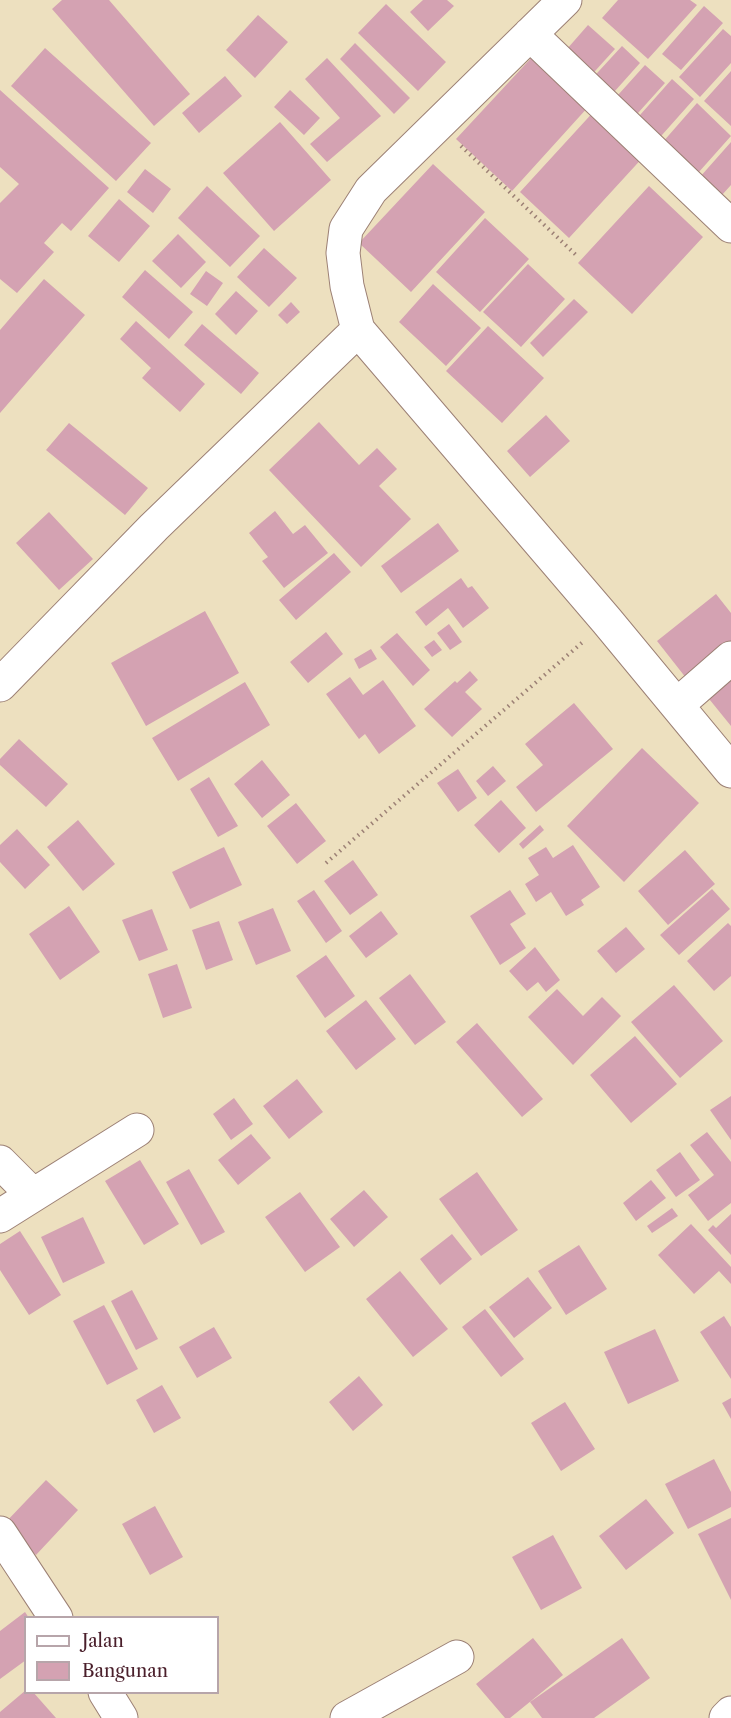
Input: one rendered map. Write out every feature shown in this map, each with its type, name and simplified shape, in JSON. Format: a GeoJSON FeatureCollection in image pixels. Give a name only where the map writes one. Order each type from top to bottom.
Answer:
{"type":"FeatureCollection","features":[{"type":"Feature","properties":{"kind":"street"},"geometry":{"type":"LineString","coordinates":[[565,0],[371,190],[346,229],[343,253],[346,275],[358,330],[607,621],[731,771]]}},
{"type":"Feature","properties":{"kind":"street"},"geometry":{"type":"LineString","coordinates":[[530,33],[731,226]]}},
{"type":"Feature","properties":{"kind":"street"},"geometry":{"type":"LineString","coordinates":[[0,685],[154,527],[358,330]]}},
{"type":"Feature","properties":{"kind":"street"},"geometry":{"type":"LineString","coordinates":[[677,705],[731,658]]}},
{"type":"Feature","properties":{"kind":"street"},"geometry":{"type":"LineString","coordinates":[[0,1216],[136,1130]]}},
{"type":"Feature","properties":{"kind":"street"},"geometry":{"type":"LineString","coordinates":[[0,1162],[33,1195]]}},
{"type":"Feature","properties":{"kind":"street"},"geometry":{"type":"LineString","coordinates":[[0,1533],[55,1616]]}},
{"type":"Feature","properties":{"kind":"street"},"geometry":{"type":"LineString","coordinates":[[347,1718],[457,1657]]}},
{"type":"Feature","properties":{"kind":"street"},"geometry":{"type":"LineString","coordinates":[[106,1694],[121,1718]]}},
{"type":"Feature","properties":{"kind":"street"},"geometry":{"type":"LineString","coordinates":[[726,1718],[731,1713]]}},
{"type":"Feature","properties":{"kind":"path"},"geometry":{"type":"LineString","coordinates":[[438,125],[576,255]]}},
{"type":"Feature","properties":{"kind":"path"},"geometry":{"type":"LineString","coordinates":[[326,863],[408,795],[607,621]]}},
{"type":"Feature","properties":{"kind":"building"},"geometry":{"type":"Polygon","coordinates":[[[62,0],[109,0],[190,94],[154,126],[52,9],[62,0]]]}},
{"type":"Feature","properties":{"kind":"building"},"geometry":{"type":"Polygon","coordinates":[[[423,0],[447,0],[454,6],[428,31],[410,12],[423,0]]]}},
{"type":"Feature","properties":{"kind":"building"},"geometry":{"type":"Polygon","coordinates":[[[618,0],[690,0],[697,5],[648,59],[602,18],[618,0]]]}},
{"type":"Feature","properties":{"kind":"building"},"geometry":{"type":"Polygon","coordinates":[[[386,4],[446,62],[418,91],[358,33],[386,4]]]}},
{"type":"Feature","properties":{"kind":"building"},"geometry":{"type":"Polygon","coordinates":[[[704,6],[723,23],[681,70],[662,54],[704,6]]]}},
{"type":"Feature","properties":{"kind":"building"},"geometry":{"type":"Polygon","coordinates":[[[258,15],[288,42],[255,78],[226,50],[258,15]]]}},
{"type":"Feature","properties":{"kind":"building"},"geometry":{"type":"Polygon","coordinates":[[[588,25],[615,49],[586,81],[560,57],[588,25]]]}},
{"type":"Feature","properties":{"kind":"building"},"geometry":{"type":"Polygon","coordinates":[[[723,29],[731,36],[731,63],[700,97],[679,77],[723,29]]]}},
{"type":"Feature","properties":{"kind":"building"},"geometry":{"type":"Polygon","coordinates":[[[355,43],[410,98],[394,114],[340,59],[355,43]]]}},
{"type":"Feature","properties":{"kind":"building"},"geometry":{"type":"Polygon","coordinates":[[[622,46],[640,63],[606,101],[587,84],[622,46]]]}},
{"type":"Feature","properties":{"kind":"building"},"geometry":{"type":"Polygon","coordinates":[[[45,48],[151,143],[116,181],[11,86],[45,48]]]}},
{"type":"Feature","properties":{"kind":"building"},"geometry":{"type":"Polygon","coordinates":[[[534,55],[589,106],[512,191],[456,139],[534,55]]]}},
{"type":"Feature","properties":{"kind":"building"},"geometry":{"type":"Polygon","coordinates":[[[327,58],[381,116],[327,162],[310,144],[340,118],[305,79],[327,58]]]}},
{"type":"Feature","properties":{"kind":"building"},"geometry":{"type":"Polygon","coordinates":[[[645,65],[665,83],[629,123],[609,105],[645,65]]]}},
{"type":"Feature","properties":{"kind":"building"},"geometry":{"type":"Polygon","coordinates":[[[731,71],[731,126],[704,101],[731,71]]]}},
{"type":"Feature","properties":{"kind":"building"},"geometry":{"type":"Polygon","coordinates":[[[225,76],[242,96],[199,133],[182,113],[225,76]]]}},
{"type":"Feature","properties":{"kind":"building"},"geometry":{"type":"Polygon","coordinates":[[[672,79],[694,99],[654,144],[632,124],[672,79]]]}},
{"type":"Feature","properties":{"kind":"building"},"geometry":{"type":"Polygon","coordinates":[[[0,90],[109,188],[71,231],[62,223],[44,243],[54,252],[17,293],[0,279],[0,203],[19,184],[0,167],[0,90]]]}},
{"type":"Feature","properties":{"kind":"building"},"geometry":{"type":"Polygon","coordinates":[[[290,90],[320,118],[304,135],[274,107],[290,90]]]}},
{"type":"Feature","properties":{"kind":"building"},"geometry":{"type":"Polygon","coordinates":[[[697,103],[731,136],[690,182],[655,151],[697,103]]]}},
{"type":"Feature","properties":{"kind":"building"},"geometry":{"type":"Polygon","coordinates":[[[597,108],[646,154],[569,238],[520,192],[597,108]]]}},
{"type":"Feature","properties":{"kind":"building"},"geometry":{"type":"Polygon","coordinates":[[[280,122],[331,180],[274,231],[223,173],[280,122]]]}},
{"type":"Feature","properties":{"kind":"building"},"geometry":{"type":"Polygon","coordinates":[[[731,142],[731,185],[713,205],[692,186],[731,142]]]}},
{"type":"Feature","properties":{"kind":"building"},"geometry":{"type":"Polygon","coordinates":[[[433,164],[485,212],[411,292],[359,243],[433,164]]]}},
{"type":"Feature","properties":{"kind":"building"},"geometry":{"type":"Polygon","coordinates":[[[145,169],[171,189],[153,213],[127,192],[145,169]]]}},
{"type":"Feature","properties":{"kind":"building"},"geometry":{"type":"Polygon","coordinates":[[[207,186],[260,236],[230,267],[178,218],[207,186]]]}},
{"type":"Feature","properties":{"kind":"building"},"geometry":{"type":"Polygon","coordinates":[[[649,186],[703,237],[632,314],[578,263],[649,186]]]}},
{"type":"Feature","properties":{"kind":"building"},"geometry":{"type":"Polygon","coordinates":[[[119,199],[150,226],[119,262],[88,236],[119,199]]]}},
{"type":"Feature","properties":{"kind":"building"},"geometry":{"type":"Polygon","coordinates":[[[485,218],[529,259],[480,312],[436,272],[485,218]]]}},
{"type":"Feature","properties":{"kind":"building"},"geometry":{"type":"Polygon","coordinates":[[[178,234],[206,262],[181,288],[152,261],[178,234]]]}},
{"type":"Feature","properties":{"kind":"building"},"geometry":{"type":"Polygon","coordinates":[[[264,248],[297,278],[269,307],[237,277],[264,248]]]}},
{"type":"Feature","properties":{"kind":"building"},"geometry":{"type":"Polygon","coordinates":[[[528,264],[565,299],[521,347],[483,312],[528,264]]]}},
{"type":"Feature","properties":{"kind":"building"},"geometry":{"type":"Polygon","coordinates":[[[145,270],[193,312],[169,339],[122,297],[145,270]]]}},
{"type":"Feature","properties":{"kind":"building"},"geometry":{"type":"Polygon","coordinates":[[[206,271],[223,283],[207,306],[190,294],[206,271]]]}},
{"type":"Feature","properties":{"kind":"building"},"geometry":{"type":"Polygon","coordinates":[[[44,279],[85,315],[0,413],[0,330],[44,279]]]}},
{"type":"Feature","properties":{"kind":"building"},"geometry":{"type":"Polygon","coordinates":[[[433,284],[481,328],[446,366],[399,322],[433,284]]]}},
{"type":"Feature","properties":{"kind":"building"},"geometry":{"type":"Polygon","coordinates":[[[236,291],[258,311],[236,335],[215,314],[236,291]]]}},
{"type":"Feature","properties":{"kind":"building"},"geometry":{"type":"Polygon","coordinates":[[[574,299],[588,312],[543,357],[530,343],[574,299]]]}},
{"type":"Feature","properties":{"kind":"building"},"geometry":{"type":"Polygon","coordinates":[[[291,302],[300,312],[287,324],[278,315],[291,302]]]}},
{"type":"Feature","properties":{"kind":"building"},"geometry":{"type":"Polygon","coordinates":[[[136,321],[205,384],[180,412],[142,378],[151,368],[120,339],[136,321]]]}},
{"type":"Feature","properties":{"kind":"building"},"geometry":{"type":"Polygon","coordinates":[[[202,324],[259,373],[241,394],[184,345],[202,324]]]}},
{"type":"Feature","properties":{"kind":"building"},"geometry":{"type":"Polygon","coordinates":[[[488,326],[544,378],[502,423],[446,371],[488,326]]]}},
{"type":"Feature","properties":{"kind":"building"},"geometry":{"type":"Polygon","coordinates":[[[546,415],[570,441],[530,477],[507,451],[546,415]]]}},
{"type":"Feature","properties":{"kind":"building"},"geometry":{"type":"Polygon","coordinates":[[[319,422],[359,465],[377,448],[397,469],[379,486],[411,519],[361,567],[269,470],[319,422]]]}},
{"type":"Feature","properties":{"kind":"building"},"geometry":{"type":"Polygon","coordinates":[[[69,423],[148,488],[125,515],[46,450],[69,423]]]}},
{"type":"Feature","properties":{"kind":"building"},"geometry":{"type":"Polygon","coordinates":[[[275,511],[293,534],[305,525],[328,553],[284,588],[262,561],[268,557],[249,533],[275,511]]]}},
{"type":"Feature","properties":{"kind":"building"},"geometry":{"type":"Polygon","coordinates":[[[49,512],[93,559],[59,590],[16,543],[49,512]]]}},
{"type":"Feature","properties":{"kind":"building"},"geometry":{"type":"Polygon","coordinates":[[[438,523],[459,551],[401,593],[381,566],[438,523]]]}},
{"type":"Feature","properties":{"kind":"building"},"geometry":{"type":"Polygon","coordinates":[[[334,553],[351,572],[296,620],[279,600],[334,553]]]}},
{"type":"Feature","properties":{"kind":"building"},"geometry":{"type":"Polygon","coordinates":[[[461,578],[468,588],[472,586],[489,608],[463,628],[448,608],[426,626],[415,612],[461,578]]]}},
{"type":"Feature","properties":{"kind":"building"},"geometry":{"type":"Polygon","coordinates":[[[716,594],[731,613],[731,650],[690,683],[657,641],[716,594]]]}},
{"type":"Feature","properties":{"kind":"building"},"geometry":{"type":"Polygon","coordinates":[[[205,611],[239,673],[146,726],[111,663],[205,611]]]}},
{"type":"Feature","properties":{"kind":"building"},"geometry":{"type":"Polygon","coordinates":[[[449,624],[462,642],[450,650],[437,633],[449,624]]]}},
{"type":"Feature","properties":{"kind":"building"},"geometry":{"type":"Polygon","coordinates":[[[326,632],[343,654],[308,683],[290,662],[326,632]]]}},
{"type":"Feature","properties":{"kind":"building"},"geometry":{"type":"Polygon","coordinates":[[[397,633],[430,670],[413,686],[380,647],[397,633]]]}},
{"type":"Feature","properties":{"kind":"building"},"geometry":{"type":"Polygon","coordinates":[[[434,640],[442,650],[432,657],[424,647],[434,640]]]}},
{"type":"Feature","properties":{"kind":"building"},"geometry":{"type":"Polygon","coordinates":[[[371,649],[377,659],[359,669],[354,659],[371,649]]]}},
{"type":"Feature","properties":{"kind":"building"},"geometry":{"type":"Polygon","coordinates":[[[731,665],[731,726],[701,689],[731,665]]]}},
{"type":"Feature","properties":{"kind":"building"},"geometry":{"type":"Polygon","coordinates":[[[470,671],[478,680],[465,692],[482,709],[452,737],[424,709],[455,681],[457,683],[470,671]]]}},
{"type":"Feature","properties":{"kind":"building"},"geometry":{"type":"Polygon","coordinates":[[[350,677],[363,695],[383,680],[416,726],[379,754],[365,734],[359,739],[326,694],[350,677]]]}},
{"type":"Feature","properties":{"kind":"building"},"geometry":{"type":"Polygon","coordinates":[[[245,682],[270,725],[178,781],[152,738],[245,682]]]}},
{"type":"Feature","properties":{"kind":"building"},"geometry":{"type":"Polygon","coordinates":[[[574,703],[613,749],[536,812],[516,787],[543,765],[525,744],[574,703]]]}},
{"type":"Feature","properties":{"kind":"building"},"geometry":{"type":"Polygon","coordinates":[[[19,739],[68,784],[46,807],[0,765],[0,759],[19,739]]]}},
{"type":"Feature","properties":{"kind":"building"},"geometry":{"type":"Polygon","coordinates":[[[642,748],[699,803],[624,882],[567,826],[642,748]]]}},
{"type":"Feature","properties":{"kind":"building"},"geometry":{"type":"Polygon","coordinates":[[[262,760],[290,795],[262,818],[234,784],[262,760]]]}},
{"type":"Feature","properties":{"kind":"building"},"geometry":{"type":"Polygon","coordinates":[[[493,766],[506,781],[488,796],[476,781],[493,766]]]}},
{"type":"Feature","properties":{"kind":"building"},"geometry":{"type":"Polygon","coordinates":[[[458,769],[477,798],[458,812],[437,783],[458,769]]]}},
{"type":"Feature","properties":{"kind":"building"},"geometry":{"type":"Polygon","coordinates":[[[209,777],[238,826],[218,837],[190,789],[209,777]]]}},
{"type":"Feature","properties":{"kind":"building"},"geometry":{"type":"Polygon","coordinates":[[[501,800],[526,828],[499,853],[474,825],[501,800]]]}},
{"type":"Feature","properties":{"kind":"building"},"geometry":{"type":"Polygon","coordinates":[[[296,803],[326,841],[297,864],[267,826],[296,803]]]}},
{"type":"Feature","properties":{"kind":"building"},"geometry":{"type":"Polygon","coordinates":[[[78,820],[115,864],[83,891],[47,847],[78,820]]]}},
{"type":"Feature","properties":{"kind":"building"},"geometry":{"type":"Polygon","coordinates":[[[540,825],[544,830],[523,849],[519,844],[540,825]]]}},
{"type":"Feature","properties":{"kind":"building"},"geometry":{"type":"Polygon","coordinates":[[[17,829],[50,865],[25,889],[0,862],[0,845],[17,829]]]}},
{"type":"Feature","properties":{"kind":"building"},"geometry":{"type":"Polygon","coordinates":[[[573,845],[600,887],[581,900],[584,905],[566,916],[551,892],[536,902],[525,884],[539,875],[528,858],[546,847],[553,858],[573,845]]]}},
{"type":"Feature","properties":{"kind":"building"},"geometry":{"type":"Polygon","coordinates":[[[224,847],[242,885],[190,909],[172,872],[224,847]]]}},
{"type":"Feature","properties":{"kind":"building"},"geometry":{"type":"Polygon","coordinates":[[[685,850],[715,884],[668,925],[638,891],[685,850]]]}},
{"type":"Feature","properties":{"kind":"building"},"geometry":{"type":"Polygon","coordinates":[[[353,860],[378,895],[350,915],[324,881],[353,860]]]}},
{"type":"Feature","properties":{"kind":"building"},"geometry":{"type":"Polygon","coordinates":[[[712,889],[730,909],[679,955],[660,935],[712,889]]]}},
{"type":"Feature","properties":{"kind":"building"},"geometry":{"type":"Polygon","coordinates":[[[314,890],[342,931],[326,943],[297,901],[314,890]]]}},
{"type":"Feature","properties":{"kind":"building"},"geometry":{"type":"Polygon","coordinates":[[[510,890],[526,914],[510,924],[526,948],[500,965],[470,916],[510,890]]]}},
{"type":"Feature","properties":{"kind":"building"},"geometry":{"type":"Polygon","coordinates":[[[69,906],[100,952],[60,980],[29,934],[69,906]]]}},
{"type":"Feature","properties":{"kind":"building"},"geometry":{"type":"Polygon","coordinates":[[[273,908],[291,951],[256,965],[238,922],[273,908]]]}},
{"type":"Feature","properties":{"kind":"building"},"geometry":{"type":"Polygon","coordinates":[[[152,909],[168,950],[139,961],[122,920],[152,909]]]}},
{"type":"Feature","properties":{"kind":"building"},"geometry":{"type":"Polygon","coordinates":[[[381,911],[398,934],[366,958],[349,936],[381,911]]]}},
{"type":"Feature","properties":{"kind":"building"},"geometry":{"type":"Polygon","coordinates":[[[219,921],[233,960],[206,970],[192,930],[219,921]]]}},
{"type":"Feature","properties":{"kind":"building"},"geometry":{"type":"Polygon","coordinates":[[[728,923],[731,926],[731,976],[714,991],[687,961],[728,923]]]}},
{"type":"Feature","properties":{"kind":"building"},"geometry":{"type":"Polygon","coordinates":[[[626,927],[645,949],[616,973],[597,951],[626,927]]]}},
{"type":"Feature","properties":{"kind":"building"},"geometry":{"type":"Polygon","coordinates":[[[535,947],[560,980],[546,992],[538,982],[527,991],[509,971],[535,947]]]}},
{"type":"Feature","properties":{"kind":"building"},"geometry":{"type":"Polygon","coordinates":[[[326,955],[355,996],[325,1018],[296,976],[326,955]]]}},
{"type":"Feature","properties":{"kind":"building"},"geometry":{"type":"Polygon","coordinates":[[[177,964],[192,1008],[163,1018],[148,974],[177,964]]]}},
{"type":"Feature","properties":{"kind":"building"},"geometry":{"type":"Polygon","coordinates":[[[410,974],[446,1022],[415,1045],[379,998],[410,974]]]}},
{"type":"Feature","properties":{"kind":"building"},"geometry":{"type":"Polygon","coordinates":[[[674,985],[723,1041],[680,1078],[631,1022],[674,985]]]}},
{"type":"Feature","properties":{"kind":"building"},"geometry":{"type":"Polygon","coordinates":[[[557,989],[583,1016],[602,997],[621,1016],[573,1065],[528,1017],[557,989]]]}},
{"type":"Feature","properties":{"kind":"building"},"geometry":{"type":"Polygon","coordinates":[[[366,1000],[396,1039],[356,1070],[326,1031],[366,1000]]]}},
{"type":"Feature","properties":{"kind":"building"},"geometry":{"type":"Polygon","coordinates":[[[477,1023],[543,1099],[522,1117],[456,1042],[477,1023]]]}},
{"type":"Feature","properties":{"kind":"building"},"geometry":{"type":"Polygon","coordinates":[[[635,1036],[677,1084],[631,1123],[590,1075],[635,1036]]]}},
{"type":"Feature","properties":{"kind":"building"},"geometry":{"type":"Polygon","coordinates":[[[297,1079],[323,1112],[289,1139],[263,1106],[297,1079]]]}},
{"type":"Feature","properties":{"kind":"building"},"geometry":{"type":"Polygon","coordinates":[[[731,1096],[731,1140],[710,1110],[731,1096]]]}},
{"type":"Feature","properties":{"kind":"building"},"geometry":{"type":"Polygon","coordinates":[[[234,1098],[253,1124],[231,1140],[213,1114],[234,1098]]]}},
{"type":"Feature","properties":{"kind":"building"},"geometry":{"type":"Polygon","coordinates":[[[707,1132],[731,1162],[731,1203],[708,1221],[688,1195],[714,1175],[690,1145],[707,1132]]]}},
{"type":"Feature","properties":{"kind":"building"},"geometry":{"type":"Polygon","coordinates":[[[251,1134],[271,1158],[238,1185],[218,1160],[251,1134]]]}},
{"type":"Feature","properties":{"kind":"building"},"geometry":{"type":"Polygon","coordinates":[[[680,1152],[700,1180],[676,1197],[656,1170],[680,1152]]]}},
{"type":"Feature","properties":{"kind":"building"},"geometry":{"type":"Polygon","coordinates":[[[140,1160],[179,1224],[144,1245],[105,1181],[140,1160]]]}},
{"type":"Feature","properties":{"kind":"building"},"geometry":{"type":"Polygon","coordinates":[[[189,1169],[225,1232],[201,1245],[166,1182],[189,1169]]]}},
{"type":"Feature","properties":{"kind":"building"},"geometry":{"type":"Polygon","coordinates":[[[477,1172],[518,1230],[481,1256],[439,1199],[477,1172]]]}},
{"type":"Feature","properties":{"kind":"building"},"geometry":{"type":"Polygon","coordinates":[[[651,1180],[666,1198],[636,1221],[623,1203],[651,1180]]]}},
{"type":"Feature","properties":{"kind":"building"},"geometry":{"type":"Polygon","coordinates":[[[364,1190],[388,1217],[354,1247],[330,1219],[364,1190]]]}},
{"type":"Feature","properties":{"kind":"building"},"geometry":{"type":"Polygon","coordinates":[[[300,1192],[340,1247],[305,1272],[265,1217],[300,1192]]]}},
{"type":"Feature","properties":{"kind":"building"},"geometry":{"type":"Polygon","coordinates":[[[672,1208],[678,1216],[652,1233],[647,1226],[672,1208]]]}},
{"type":"Feature","properties":{"kind":"building"},"geometry":{"type":"Polygon","coordinates":[[[731,1214],[731,1255],[708,1230],[713,1225],[716,1228],[731,1214]]]}},
{"type":"Feature","properties":{"kind":"building"},"geometry":{"type":"Polygon","coordinates":[[[83,1217],[105,1263],[63,1283],[41,1237],[83,1217]]]}},
{"type":"Feature","properties":{"kind":"building"},"geometry":{"type":"Polygon","coordinates":[[[691,1224],[731,1267],[731,1284],[719,1271],[694,1294],[658,1255],[691,1224]]]}},
{"type":"Feature","properties":{"kind":"building"},"geometry":{"type":"Polygon","coordinates":[[[20,1231],[61,1295],[29,1315],[0,1270],[0,1244],[20,1231]]]}},
{"type":"Feature","properties":{"kind":"building"},"geometry":{"type":"Polygon","coordinates":[[[452,1234],[472,1259],[440,1285],[420,1259],[452,1234]]]}},
{"type":"Feature","properties":{"kind":"building"},"geometry":{"type":"Polygon","coordinates":[[[579,1245],[607,1289],[566,1315],[538,1271],[579,1245]]]}},
{"type":"Feature","properties":{"kind":"building"},"geometry":{"type":"Polygon","coordinates":[[[400,1271],[448,1329],[413,1357],[366,1299],[400,1271]]]}},
{"type":"Feature","properties":{"kind":"building"},"geometry":{"type":"Polygon","coordinates":[[[528,1277],[552,1308],[514,1338],[489,1307],[528,1277]]]}},
{"type":"Feature","properties":{"kind":"building"},"geometry":{"type":"Polygon","coordinates":[[[132,1290],[158,1339],[136,1350],[111,1301],[132,1290]]]}},
{"type":"Feature","properties":{"kind":"building"},"geometry":{"type":"Polygon","coordinates":[[[104,1305],[138,1369],[107,1385],[73,1321],[104,1305]]]}},
{"type":"Feature","properties":{"kind":"building"},"geometry":{"type":"Polygon","coordinates":[[[485,1309],[524,1359],[501,1377],[462,1327],[485,1309]]]}},
{"type":"Feature","properties":{"kind":"building"},"geometry":{"type":"Polygon","coordinates":[[[724,1316],[731,1327],[731,1379],[700,1332],[724,1316]]]}},
{"type":"Feature","properties":{"kind":"building"},"geometry":{"type":"Polygon","coordinates":[[[214,1327],[232,1358],[197,1378],[179,1347],[214,1327]]]}},
{"type":"Feature","properties":{"kind":"building"},"geometry":{"type":"Polygon","coordinates":[[[655,1329],[679,1381],[628,1404],[604,1352],[655,1329]]]}},
{"type":"Feature","properties":{"kind":"building"},"geometry":{"type":"Polygon","coordinates":[[[359,1376],[383,1405],[353,1431],[329,1402],[359,1376]]]}},
{"type":"Feature","properties":{"kind":"building"},"geometry":{"type":"Polygon","coordinates":[[[162,1385],[181,1418],[154,1433],[136,1400],[162,1385]]]}},
{"type":"Feature","properties":{"kind":"building"},"geometry":{"type":"Polygon","coordinates":[[[731,1398],[731,1419],[722,1403],[731,1398]]]}},
{"type":"Feature","properties":{"kind":"building"},"geometry":{"type":"Polygon","coordinates":[[[565,1402],[595,1449],[561,1471],[531,1423],[565,1402]]]}},
{"type":"Feature","properties":{"kind":"building"},"geometry":{"type":"Polygon","coordinates":[[[714,1459],[731,1492],[731,1507],[688,1529],[665,1484],[714,1459]]]}},
{"type":"Feature","properties":{"kind":"building"},"geometry":{"type":"Polygon","coordinates":[[[46,1480],[78,1510],[36,1555],[4,1524],[46,1480]]]}},
{"type":"Feature","properties":{"kind":"building"},"geometry":{"type":"Polygon","coordinates":[[[646,1499],[674,1533],[626,1570],[599,1536],[646,1499]]]}},
{"type":"Feature","properties":{"kind":"building"},"geometry":{"type":"Polygon","coordinates":[[[155,1506],[183,1557],[150,1575],[122,1524],[155,1506]]]}},
{"type":"Feature","properties":{"kind":"building"},"geometry":{"type":"Polygon","coordinates":[[[731,1518],[731,1600],[698,1534],[731,1518]]]}},
{"type":"Feature","properties":{"kind":"building"},"geometry":{"type":"Polygon","coordinates":[[[553,1535],[582,1588],[541,1610],[512,1557],[553,1535]]]}},
{"type":"Feature","properties":{"kind":"building"},"geometry":{"type":"Polygon","coordinates":[[[25,1612],[28,1616],[24,1616],[24,1661],[0,1679],[0,1631],[25,1612]]]}},
{"type":"Feature","properties":{"kind":"building"},"geometry":{"type":"Polygon","coordinates":[[[533,1638],[563,1675],[510,1718],[505,1718],[476,1684],[533,1638]]]}},
{"type":"Feature","properties":{"kind":"building"},"geometry":{"type":"Polygon","coordinates":[[[622,1638],[650,1678],[594,1718],[542,1718],[530,1702],[622,1638]]]}},
{"type":"Feature","properties":{"kind":"building"},"geometry":{"type":"Polygon","coordinates":[[[24,1692],[24,1694],[35,1694],[56,1718],[0,1718],[0,1712],[24,1692]]]}}]}
